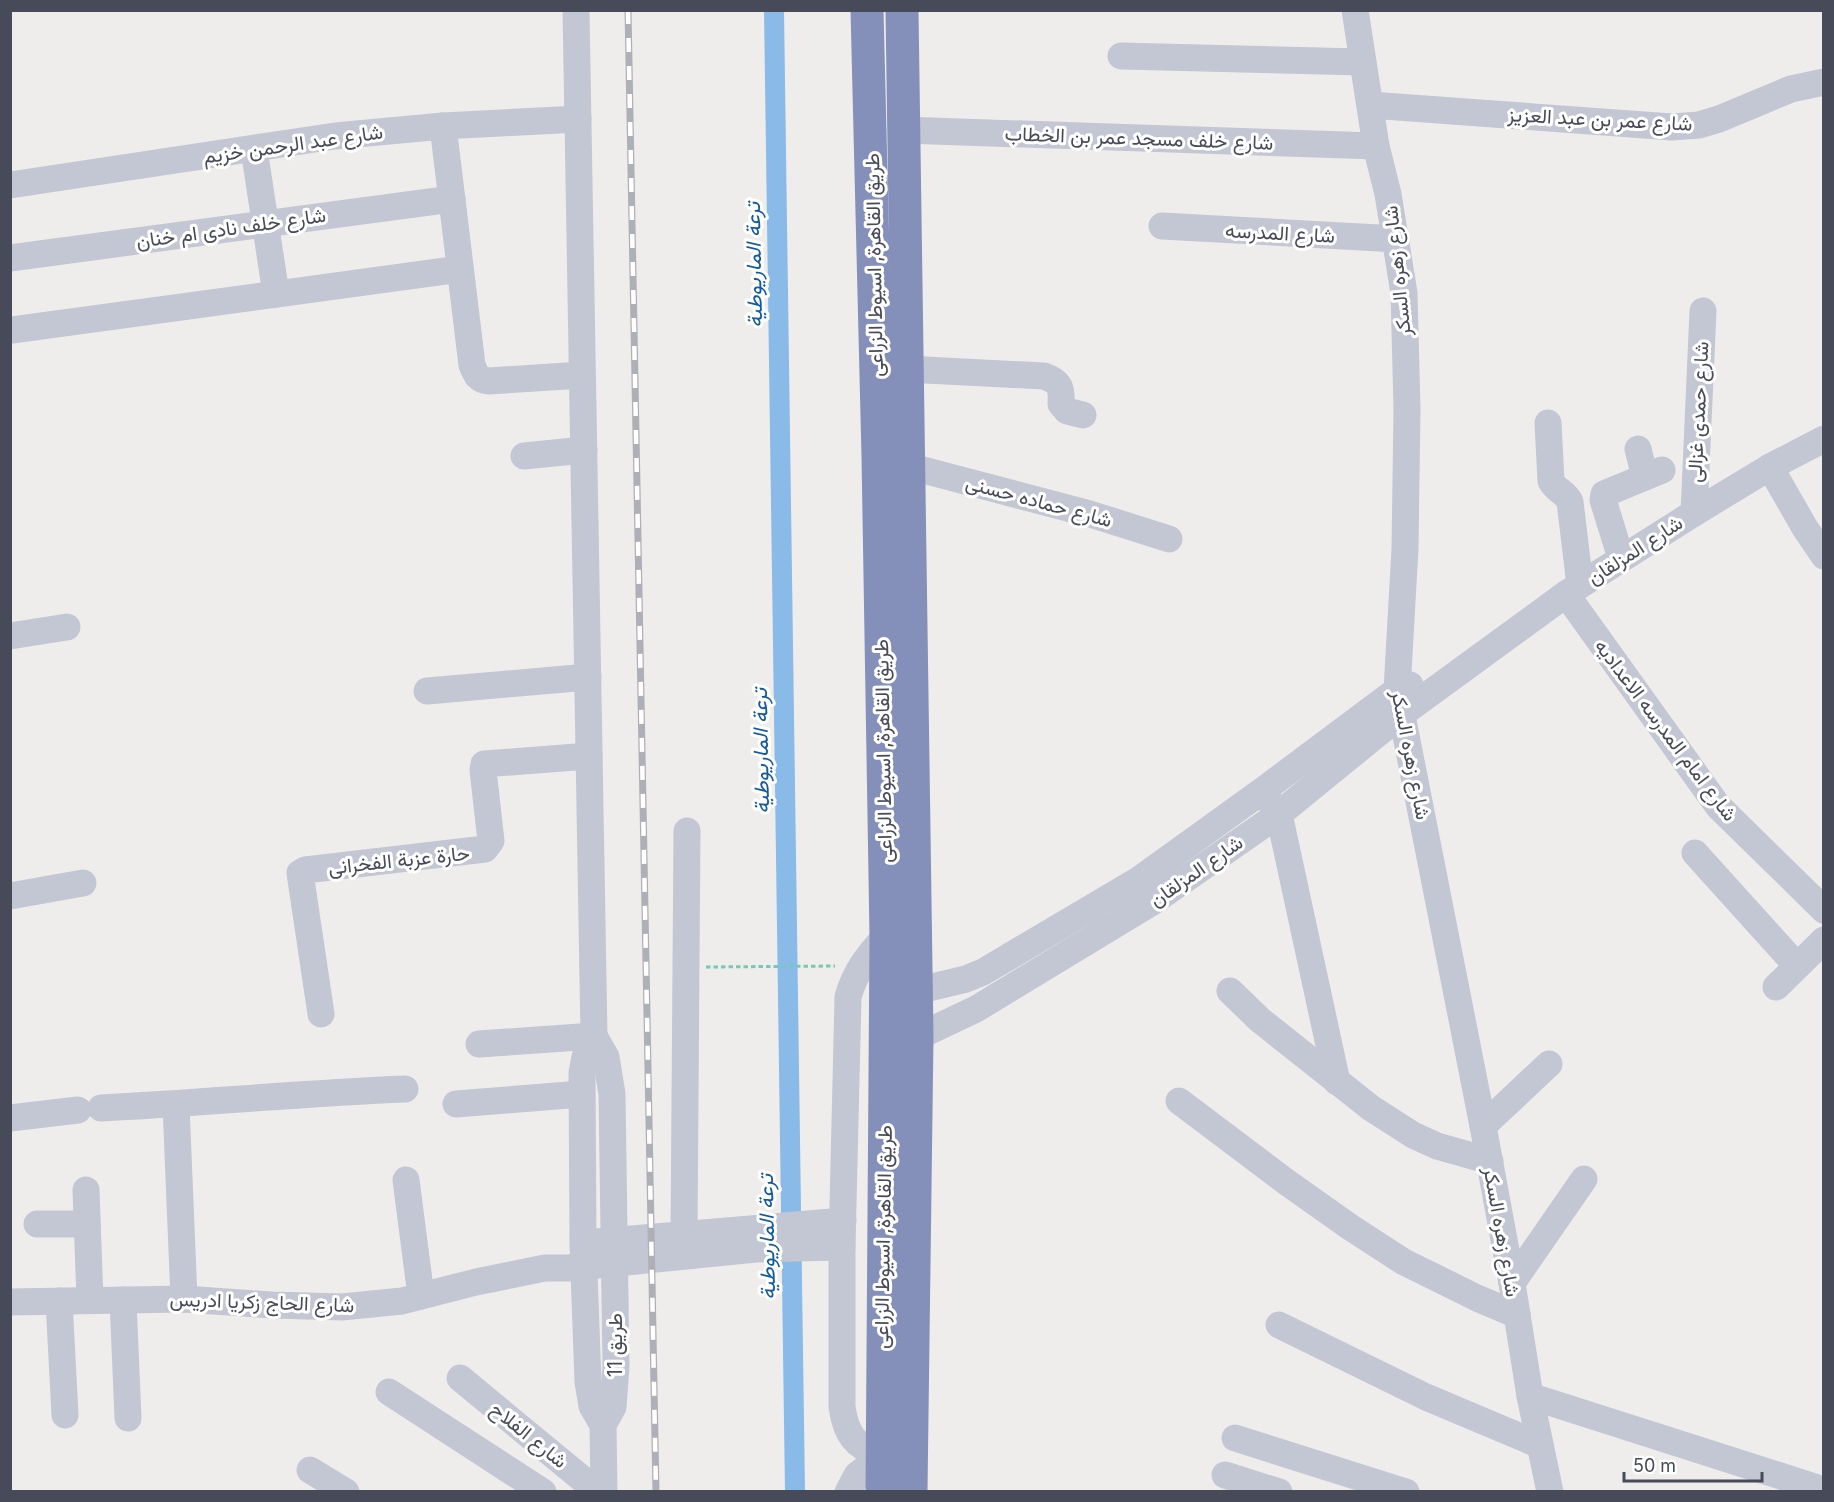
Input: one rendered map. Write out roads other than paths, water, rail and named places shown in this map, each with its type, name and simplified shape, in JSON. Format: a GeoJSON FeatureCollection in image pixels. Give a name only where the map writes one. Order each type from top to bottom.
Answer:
{"type":"FeatureCollection","features":[{"type":"Feature","properties":{"kind":"highway","name":"طريق القاهرة, اسيوط الزراعى"},"geometry":{"type":"LineString","coordinates":[[867,10],[879,456],[900,933],[916,991],[917,1037],[896,1457],[882,1491]]}},
{"type":"Feature","properties":{"kind":"highway","name":"طريق القاهرة, اسيوط الزراعى"},"geometry":{"type":"LineString","coordinates":[[902,10],[908,466],[900,933],[896,1457],[911,1491]]}},
{"type":"Feature","properties":{"kind":"street"},"geometry":{"type":"LineString","coordinates":[[479,1044],[594,1036],[576,10]]}},
{"type":"Feature","properties":{"kind":"street","name":"شارع زهره السكر"},"geometry":{"type":"LineString","coordinates":[[1355,10],[1376,146],[1397,239],[1404,293],[1407,409],[1400,702],[1490,1161],[1530,1395],[1550,1491]]}},
{"type":"Feature","properties":{"kind":"street"},"geometry":{"type":"LineString","coordinates":[[1121,56],[1362,62]]}},
{"type":"Feature","properties":{"kind":"street","name":"شارع عمر بن عبد العزيز"},"geometry":{"type":"LineString","coordinates":[[1370,105],[1672,126],[1699,125],[1791,89],[1824,82]]}},
{"type":"Feature","properties":{"kind":"street","name":"شارع عبد الرحمن خزيم"},"geometry":{"type":"LineString","coordinates":[[10,185],[335,136],[443,126],[578,119]]}},
{"type":"Feature","properties":{"kind":"street"},"geometry":{"type":"LineString","coordinates":[[443,126],[472,365],[477,376],[482,381],[489,381],[582,375]]}},
{"type":"Feature","properties":{"kind":"street","name":"شارع خلف مسجد عمر بن الخطاب"},"geometry":{"type":"LineString","coordinates":[[903,130],[1376,146]]}},
{"type":"Feature","properties":{"kind":"street"},"geometry":{"type":"LineString","coordinates":[[254,149],[276,294]]}},
{"type":"Feature","properties":{"kind":"street","name":"شارع خلف نادى ام خنان"},"geometry":{"type":"LineString","coordinates":[[10,258],[452,199]]}},
{"type":"Feature","properties":{"kind":"street","name":"شارع المدرسه"},"geometry":{"type":"LineString","coordinates":[[1162,226],[1397,239]]}},
{"type":"Feature","properties":{"kind":"street"},"geometry":{"type":"LineString","coordinates":[[12,330],[460,270]]}},
{"type":"Feature","properties":{"kind":"street","name":"شارع حمدى غزالى"},"geometry":{"type":"LineString","coordinates":[[1694,513],[1703,311]]}},
{"type":"Feature","properties":{"kind":"street"},"geometry":{"type":"LineString","coordinates":[[906,369],[1044,376],[1057,381],[1062,390],[1060,404],[1067,411],[1083,415]]}},
{"type":"Feature","properties":{"kind":"street"},"geometry":{"type":"LineString","coordinates":[[1548,423],[1551,481],[1554,487],[1568,497],[1570,502],[1573,590]]}},
{"type":"Feature","properties":{"kind":"street","name":"شارع المزلقان"},"geometry":{"type":"LineString","coordinates":[[916,991],[966,979],[1000,963],[1147,890],[1279,814],[1400,702],[1418,682],[1455,674],[1621,558],[1770,467],[1824,440]]}},
{"type":"Feature","properties":{"kind":"street"},"geometry":{"type":"LineString","coordinates":[[1621,558],[1603,500],[1604,494],[1653,473],[1638,448]]}},
{"type":"Feature","properties":{"kind":"street"},"geometry":{"type":"LineString","coordinates":[[524,456],[584,450]]}},
{"type":"Feature","properties":{"kind":"street","name":"شارع حماده حسنى"},"geometry":{"type":"LineString","coordinates":[[908,466],[1078,510],[1169,539]]}},
{"type":"Feature","properties":{"kind":"street"},"geometry":{"type":"LineString","coordinates":[[1770,467],[1824,556]]}},
{"type":"Feature","properties":{"kind":"street","name":"شارع امام المدرسه الاعداديه"},"geometry":{"type":"LineString","coordinates":[[1573,590],[1718,806],[1824,910]]}},
{"type":"Feature","properties":{"kind":"street"},"geometry":{"type":"LineString","coordinates":[[10,636],[67,627]]}},
{"type":"Feature","properties":{"kind":"street"},"geometry":{"type":"LineString","coordinates":[[427,691],[588,677]]}},
{"type":"Feature","properties":{"kind":"street","name":"شارع المزلقان"},"geometry":{"type":"LineString","coordinates":[[917,1037],[976,1009],[1147,890],[1262,791],[1400,702]]}},
{"type":"Feature","properties":{"kind":"street","name":"حارة عزبة الفخرانى"},"geometry":{"type":"LineString","coordinates":[[321,1014],[300,873],[305,870],[485,849],[491,841],[484,764],[589,756]]}},
{"type":"Feature","properties":{"kind":"street"},"geometry":{"type":"LineString","coordinates":[[1262,791],[1279,814],[1337,1082]]}},
{"type":"Feature","properties":{"kind":"street"},"geometry":{"type":"LineString","coordinates":[[684,1234],[687,831]]}},
{"type":"Feature","properties":{"kind":"street"},"geometry":{"type":"LineString","coordinates":[[1695,854],[1797,966]]}},
{"type":"Feature","properties":{"kind":"street"},"geometry":{"type":"LineString","coordinates":[[10,896],[83,883]]}},
{"type":"Feature","properties":{"kind":"street"},"geometry":{"type":"LineString","coordinates":[[896,1457],[864,1449],[853,1439],[845,1424],[842,1407],[833,1235],[848,997],[861,966],[900,933]]}},
{"type":"Feature","properties":{"kind":"street"},"geometry":{"type":"LineString","coordinates":[[1776,987],[1824,940]]}},
{"type":"Feature","properties":{"kind":"street"},"geometry":{"type":"LineString","coordinates":[[966,979],[976,1009]]}},
{"type":"Feature","properties":{"kind":"street"},"geometry":{"type":"LineString","coordinates":[[1230,991],[1260,1020],[1337,1082],[1413,1135],[1437,1146],[1490,1161]]}},
{"type":"Feature","properties":{"kind":"street","name":"طريق 11"},"geometry":{"type":"LineString","coordinates":[[594,1036],[582,1073],[583,1256],[588,1382],[592,1406],[603,1425],[604,1491]]}},
{"type":"Feature","properties":{"kind":"street","name":"طريق 11"},"geometry":{"type":"LineString","coordinates":[[594,1036],[606,1057],[612,1094],[615,1388],[613,1407],[603,1425]]}},
{"type":"Feature","properties":{"kind":"street"},"geometry":{"type":"LineString","coordinates":[[1483,1126],[1549,1064]]}},
{"type":"Feature","properties":{"kind":"street"},"geometry":{"type":"LineString","coordinates":[[10,1118],[90,1109],[176,1105],[288,1094],[405,1089]]}},
{"type":"Feature","properties":{"kind":"street"},"geometry":{"type":"LineString","coordinates":[[456,1104],[581,1094]]}},
{"type":"Feature","properties":{"kind":"street"},"geometry":{"type":"LineString","coordinates":[[1179,1101],[1294,1187],[1395,1256],[1477,1298],[1517,1315]]}},
{"type":"Feature","properties":{"kind":"street"},"geometry":{"type":"LineString","coordinates":[[176,1105],[184,1299]]}},
{"type":"Feature","properties":{"kind":"street"},"geometry":{"type":"LineString","coordinates":[[1512,1283],[1584,1179]]}},
{"type":"Feature","properties":{"kind":"street"},"geometry":{"type":"LineString","coordinates":[[406,1180],[421,1296]]}},
{"type":"Feature","properties":{"kind":"street"},"geometry":{"type":"LineString","coordinates":[[86,1190],[90,1300]]}},
{"type":"Feature","properties":{"kind":"street"},"geometry":{"type":"LineString","coordinates":[[38,1224],[87,1224]]}},
{"type":"Feature","properties":{"kind":"street","name":"شارع الحاج زكريا ادريس"},"geometry":{"type":"LineString","coordinates":[[614,1251],[684,1234],[755,1239]]}},
{"type":"Feature","properties":{"kind":"street"},"geometry":{"type":"LineString","coordinates":[[755,1239],[833,1235]]}},
{"type":"Feature","properties":{"kind":"street","name":"شارع الحاج زكريا ادريس"},"geometry":{"type":"LineString","coordinates":[[10,1302],[184,1299],[342,1307],[402,1301],[545,1268],[583,1256],[614,1251],[755,1239]]}},
{"type":"Feature","properties":{"kind":"street"},"geometry":{"type":"LineString","coordinates":[[123,1300],[128,1418]]}},
{"type":"Feature","properties":{"kind":"street"},"geometry":{"type":"LineString","coordinates":[[59,1301],[65,1415]]}},
{"type":"Feature","properties":{"kind":"street"},"geometry":{"type":"LineString","coordinates":[[1279,1325],[1426,1397],[1540,1445]]}},
{"type":"Feature","properties":{"kind":"street","name":"شارع الفلاح"},"geometry":{"type":"LineString","coordinates":[[460,1378],[598,1491]]}},
{"type":"Feature","properties":{"kind":"street"},"geometry":{"type":"LineString","coordinates":[[389,1392],[543,1491]]}},
{"type":"Feature","properties":{"kind":"street"},"geometry":{"type":"LineString","coordinates":[[1530,1395],[1824,1490]]}},
{"type":"Feature","properties":{"kind":"street"},"geometry":{"type":"LineString","coordinates":[[1235,1438],[1406,1491]]}},
{"type":"Feature","properties":{"kind":"street"},"geometry":{"type":"LineString","coordinates":[[848,1491],[857,1475],[896,1457]]}},
{"type":"Feature","properties":{"kind":"street"},"geometry":{"type":"LineString","coordinates":[[310,1470],[346,1491]]}},
{"type":"Feature","properties":{"kind":"street"},"geometry":{"type":"LineString","coordinates":[[1226,1475],[1279,1491]]}},
{"type":"Feature","properties":{"kind":"waterway","name":"ترعة الماريوطية"},"geometry":{"type":"LineString","coordinates":[[774,10],[795,1492]]}},
{"type":"Feature","properties":{"kind":"railway"},"geometry":{"type":"LineString","coordinates":[[628,10],[656,1492]]}}]}
